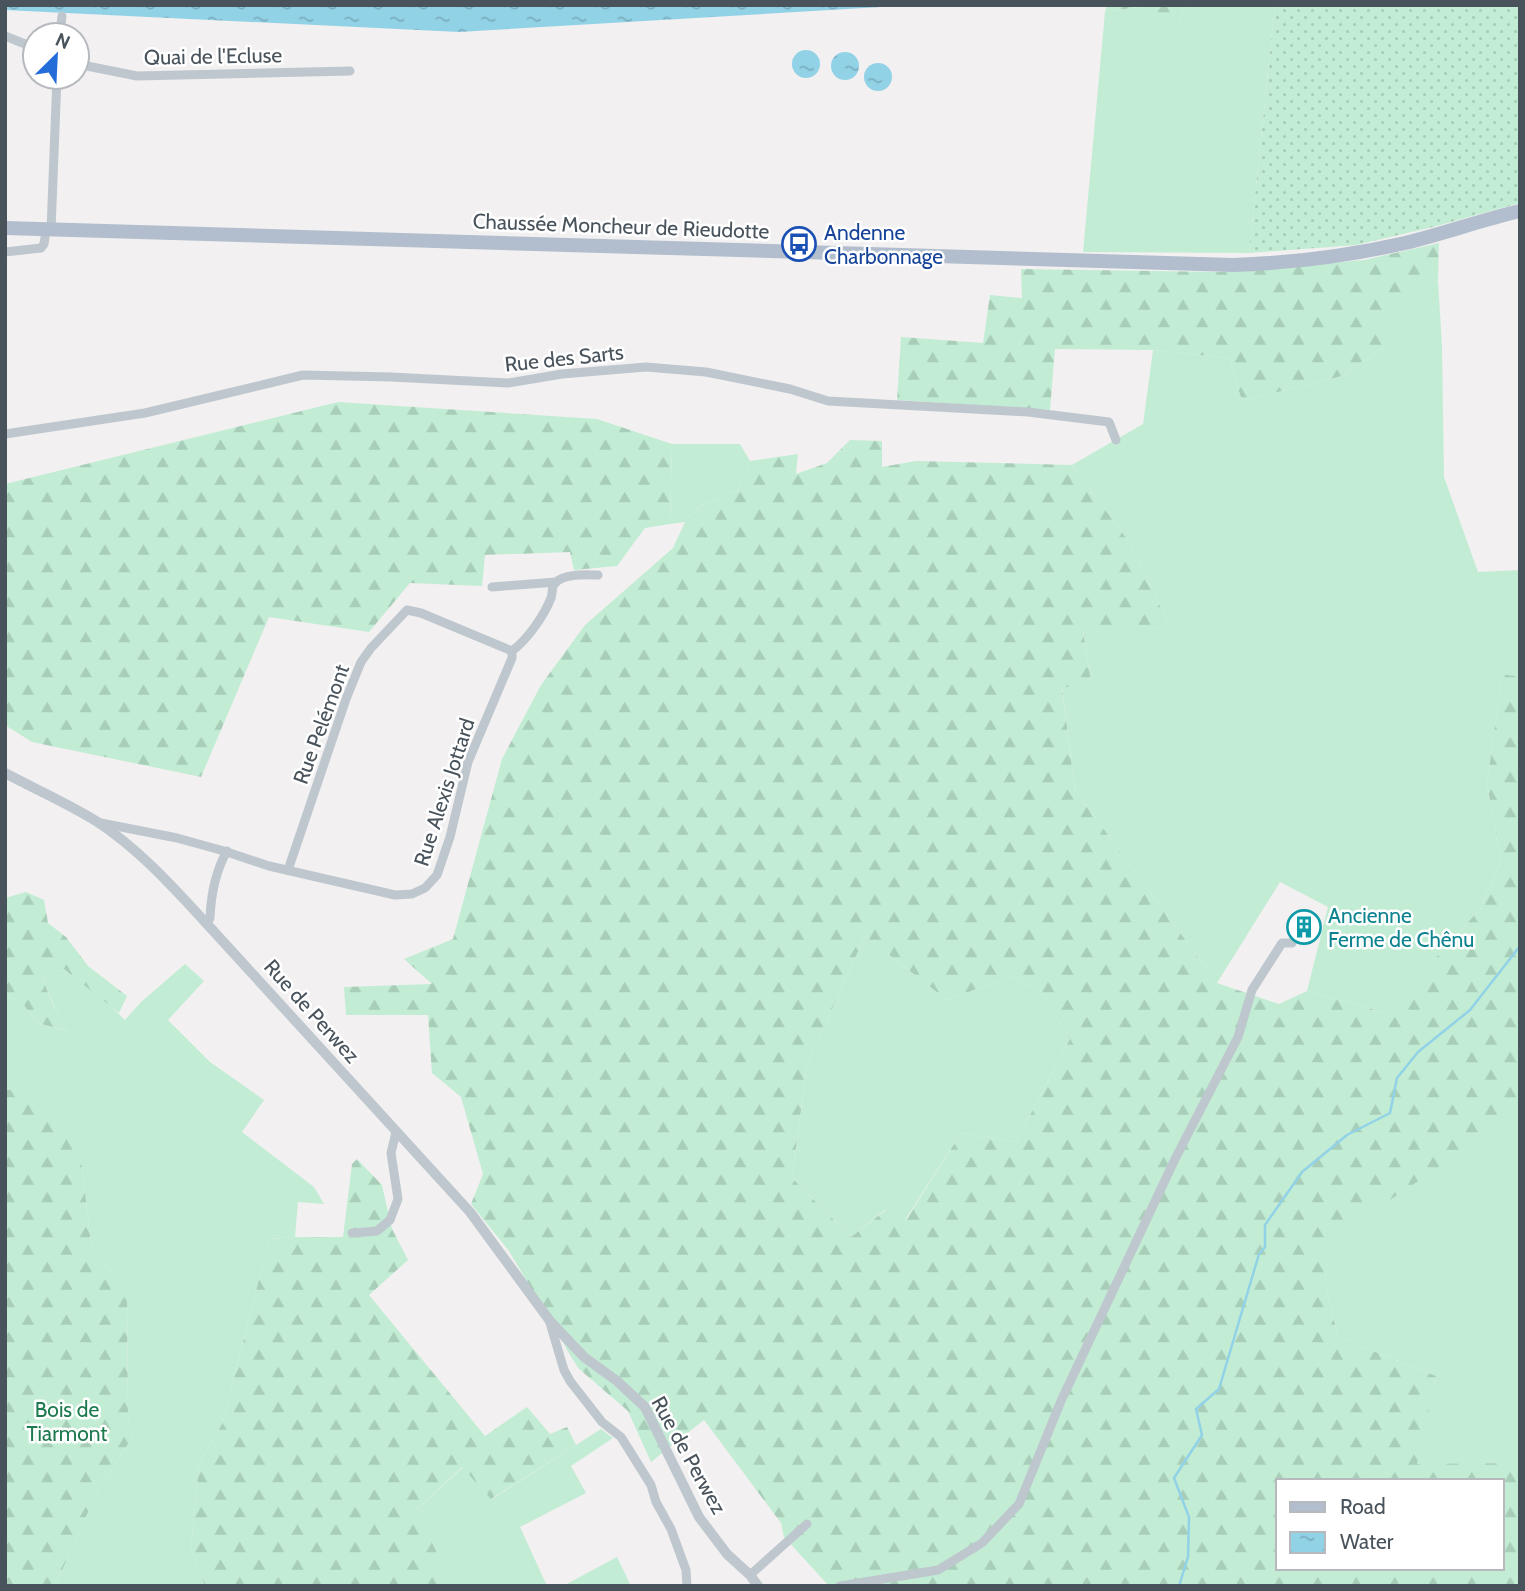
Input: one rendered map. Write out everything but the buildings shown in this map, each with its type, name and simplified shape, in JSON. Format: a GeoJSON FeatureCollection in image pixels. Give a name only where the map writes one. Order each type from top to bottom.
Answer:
{"type":"FeatureCollection","features":[{"type":"Feature","properties":{"kind":"main road","name":"Chaussée Moncheur de Rieudotte"},"geometry":{"type":"LineString","coordinates":[[5,228],[1233,265],[1286,262],[1366,251],[1406,243],[1520,211]]}},
{"type":"Feature","properties":{"kind":"street"},"geometry":{"type":"LineString","coordinates":[[61,21],[62,16]]}},
{"type":"Feature","properties":{"kind":"street","name":"Quai de l'Ecluse"},"geometry":{"type":"LineString","coordinates":[[91,67],[137,76],[350,71]]}},
{"type":"Feature","properties":{"kind":"street"},"geometry":{"type":"LineString","coordinates":[[5,252],[41,248],[44,244],[48,230],[56,91]]}},
{"type":"Feature","properties":{"kind":"street","name":"Rue des Sarts"},"geometry":{"type":"LineString","coordinates":[[5,434],[145,413],[303,375],[508,383],[562,374],[646,367],[706,372],[790,389],[828,401],[1028,412],[1109,422],[1116,440]]}},
{"type":"Feature","properties":{"kind":"street"},"geometry":{"type":"LineString","coordinates":[[492,587],[556,582],[568,577],[598,575]]}},
{"type":"Feature","properties":{"kind":"street","name":"Rue Alexis Jottard"},"geometry":{"type":"LineString","coordinates":[[288,870],[395,895],[412,894],[425,888],[437,875],[450,837],[468,762],[512,658],[512,651],[535,624],[552,596],[556,582]]}},
{"type":"Feature","properties":{"kind":"street","name":"Rue Pelémont"},"geometry":{"type":"LineString","coordinates":[[288,870],[345,699],[361,662],[407,610],[421,613],[512,651]]}},
{"type":"Feature","properties":{"kind":"street","name":"Rue de Perwez"},"geometry":{"type":"LineString","coordinates":[[5,773],[96,822],[167,881],[207,924],[470,1212],[550,1321],[584,1357],[617,1381],[645,1407],[699,1517],[727,1554],[758,1586]]}},
{"type":"Feature","properties":{"kind":"street"},"geometry":{"type":"LineString","coordinates":[[96,822],[177,838],[288,870]]}},
{"type":"Feature","properties":{"kind":"street"},"geometry":{"type":"LineString","coordinates":[[207,924],[215,877],[227,852]]}},
{"type":"Feature","properties":{"kind":"street"},"geometry":{"type":"LineString","coordinates":[[840,1586],[938,1570],[982,1542],[1019,1504],[1060,1401],[1175,1159],[1238,1037],[1252,990],[1282,943],[1292,943]]}},
{"type":"Feature","properties":{"kind":"street"},"geometry":{"type":"LineString","coordinates":[[352,1233],[377,1231],[390,1220],[398,1199],[391,1153],[396,1132]]}},
{"type":"Feature","properties":{"kind":"street","name":"Rue de Perwez"},"geometry":{"type":"LineString","coordinates":[[550,1321],[564,1370],[570,1381],[602,1422],[621,1437],[651,1485],[656,1502],[671,1528],[686,1570],[687,1586]]}},
{"type":"Feature","properties":{"kind":"street"},"geometry":{"type":"LineString","coordinates":[[750,1575],[807,1524]]}},
{"type":"Feature","properties":{"kind":"green space"},"geometry":{"type":"Polygon","coordinates":[[[1107,5],[1185,5],[1178,27],[1149,20],[1138,7],[1105,12],[1107,5]]]}},
{"type":"Feature","properties":{"kind":"green space"},"geometry":{"type":"Polygon","coordinates":[[[1185,5],[1275,5],[1249,253],[1083,252],[1105,12],[1138,7],[1178,27],[1185,5]]]}},
{"type":"Feature","properties":{"kind":"green space"},"geometry":{"type":"Polygon","coordinates":[[[1275,5],[1520,5],[1520,203],[1356,245],[1249,253],[1275,5]]]}},
{"type":"Feature","properties":{"kind":"green space"},"geometry":{"type":"Polygon","coordinates":[[[1439,243],[1438,280],[1393,300],[1386,346],[1342,376],[1242,401],[1229,358],[1153,350],[1055,349],[1050,410],[897,400],[901,337],[983,343],[990,295],[1022,298],[1021,269],[1220,272],[1364,260],[1439,243]]]}},
{"type":"Feature","properties":{"kind":"green space"},"geometry":{"type":"Polygon","coordinates":[[[1438,280],[1444,477],[1478,572],[1520,570],[1520,677],[1502,675],[1487,784],[1501,861],[1480,909],[1386,1013],[1307,991],[1328,907],[1280,882],[1217,983],[1075,790],[1062,687],[1091,681],[1083,629],[1170,627],[1130,543],[1072,465],[1143,424],[1153,350],[1229,358],[1242,401],[1342,376],[1386,346],[1392,300],[1438,280]]]}},
{"type":"Feature","properties":{"kind":"green space"},"geometry":{"type":"Polygon","coordinates":[[[338,402],[597,419],[672,444],[670,524],[645,528],[617,566],[574,570],[570,552],[485,555],[482,586],[410,583],[369,632],[269,617],[201,777],[32,742],[5,725],[5,484],[338,402]]]}},
{"type":"Feature","properties":{"kind":"green space"},"geometry":{"type":"Polygon","coordinates":[[[850,440],[882,441],[882,467],[916,461],[1072,465],[1130,543],[1170,627],[1083,630],[1091,681],[1062,688],[1075,790],[1217,983],[1279,1004],[1307,991],[1386,1013],[1480,909],[1501,861],[1487,784],[1502,674],[1520,677],[1520,1114],[1329,1240],[1325,1282],[1338,1337],[1436,1376],[1417,1464],[1520,1463],[1520,1586],[829,1586],[784,1537],[781,1523],[704,1420],[651,1462],[628,1411],[578,1368],[509,1251],[471,1204],[483,1174],[461,1097],[432,1073],[428,1015],[346,1015],[344,987],[432,984],[404,959],[453,939],[502,759],[541,685],[585,625],[673,548],[685,522],[700,506],[738,490],[750,461],[798,454],[796,474],[827,463],[850,440]],[[865,936],[807,1064],[792,1178],[851,1237],[887,1209],[906,1220],[961,1133],[1016,1142],[1070,1039],[1042,992],[1011,976],[947,1000],[865,936]]]}},
{"type":"Feature","properties":{"kind":"green space"},"geometry":{"type":"Polygon","coordinates":[[[672,444],[740,444],[750,461],[738,490],[700,506],[685,522],[670,524],[672,444]]]}},
{"type":"Feature","properties":{"kind":"green space"},"geometry":{"type":"Polygon","coordinates":[[[26,892],[44,900],[48,923],[66,937],[88,966],[127,996],[119,1013],[64,969],[42,977],[53,1005],[69,1031],[37,1023],[20,1000],[5,996],[5,898],[26,892]]]}},
{"type":"Feature","properties":{"kind":"green space"},"geometry":{"type":"Polygon","coordinates":[[[865,936],[947,1000],[1011,976],[1042,992],[1070,1039],[1016,1142],[961,1133],[905,1220],[886,1209],[851,1237],[792,1178],[807,1064],[865,936]]]}},
{"type":"Feature","properties":{"kind":"green space"},"geometry":{"type":"Polygon","coordinates":[[[185,964],[204,981],[168,1020],[210,1062],[264,1100],[242,1132],[314,1187],[324,1204],[298,1202],[295,1237],[269,1239],[223,1422],[199,1464],[191,1549],[205,1586],[55,1586],[97,1492],[132,1438],[128,1413],[127,1295],[91,1244],[82,1166],[23,1090],[5,1090],[5,996],[20,1000],[37,1023],[68,1031],[42,977],[64,969],[99,995],[125,1020],[141,1002],[185,964]]]}},
{"type":"Feature","properties":{"kind":"green space","name":"Bois de Tiarmont"},"geometry":{"type":"Polygon","coordinates":[[[5,1090],[22,1090],[58,1111],[82,1166],[91,1244],[127,1295],[128,1413],[132,1438],[97,1492],[55,1586],[5,1586],[5,1090]]]}},
{"type":"Feature","properties":{"kind":"green space"},"geometry":{"type":"Polygon","coordinates":[[[1520,1114],[1520,1463],[1416,1465],[1436,1376],[1338,1337],[1325,1282],[1328,1240],[1520,1114]]]}},
{"type":"Feature","properties":{"kind":"green space"},"geometry":{"type":"Polygon","coordinates":[[[357,1159],[382,1185],[392,1229],[408,1260],[369,1295],[485,1436],[527,1407],[550,1434],[567,1427],[576,1445],[491,1499],[462,1467],[416,1510],[453,1586],[205,1586],[191,1549],[199,1464],[223,1422],[269,1239],[343,1237],[352,1164],[357,1159]]]}},
{"type":"Feature","properties":{"kind":"green space"},"geometry":{"type":"Polygon","coordinates":[[[601,1429],[613,1438],[571,1466],[586,1493],[520,1527],[547,1586],[453,1586],[415,1511],[463,1467],[492,1499],[601,1429]]]}},
{"type":"Feature","properties":{"kind":"green space"},"geometry":{"type":"Polygon","coordinates":[[[617,1557],[631,1586],[563,1586],[617,1557]]]}},
{"type":"Feature","properties":{"kind":"water"},"geometry":{"type":"Polygon","coordinates":[[[5,5],[915,5],[459,32],[5,10],[5,5]]]}},
{"type":"Feature","properties":{"kind":"water"},"geometry":{"type":"Polygon","coordinates":[[[806,50],[816,54],[820,64],[816,74],[806,78],[796,74],[792,64],[796,54],[806,50]]]}},
{"type":"Feature","properties":{"kind":"water"},"geometry":{"type":"Polygon","coordinates":[[[845,52],[855,56],[859,66],[855,76],[845,80],[835,76],[831,66],[835,56],[845,52]]]}},
{"type":"Feature","properties":{"kind":"water"},"geometry":{"type":"Polygon","coordinates":[[[878,63],[888,67],[892,77],[888,87],[878,91],[868,87],[864,77],[868,67],[878,63]]]}},
{"type":"Feature","properties":{"kind":"waterway"},"geometry":{"type":"LineString","coordinates":[[1179,1586],[1188,1557],[1189,1517],[1174,1478],[1202,1435],[1196,1409],[1219,1389],[1259,1254],[1265,1247],[1265,1225],[1302,1172],[1347,1135],[1390,1113],[1397,1078],[1418,1052],[1470,1010],[1520,946]]}},
{"type":"Feature","properties":{"kind":"place","name":"Andenne Charbonnage"},"geometry":{"type":"Point","coordinates":[799,244]}},
{"type":"Feature","properties":{"kind":"place","name":"Ancienne Ferme de Chênu"},"geometry":{"type":"Point","coordinates":[1304,927]}}]}
